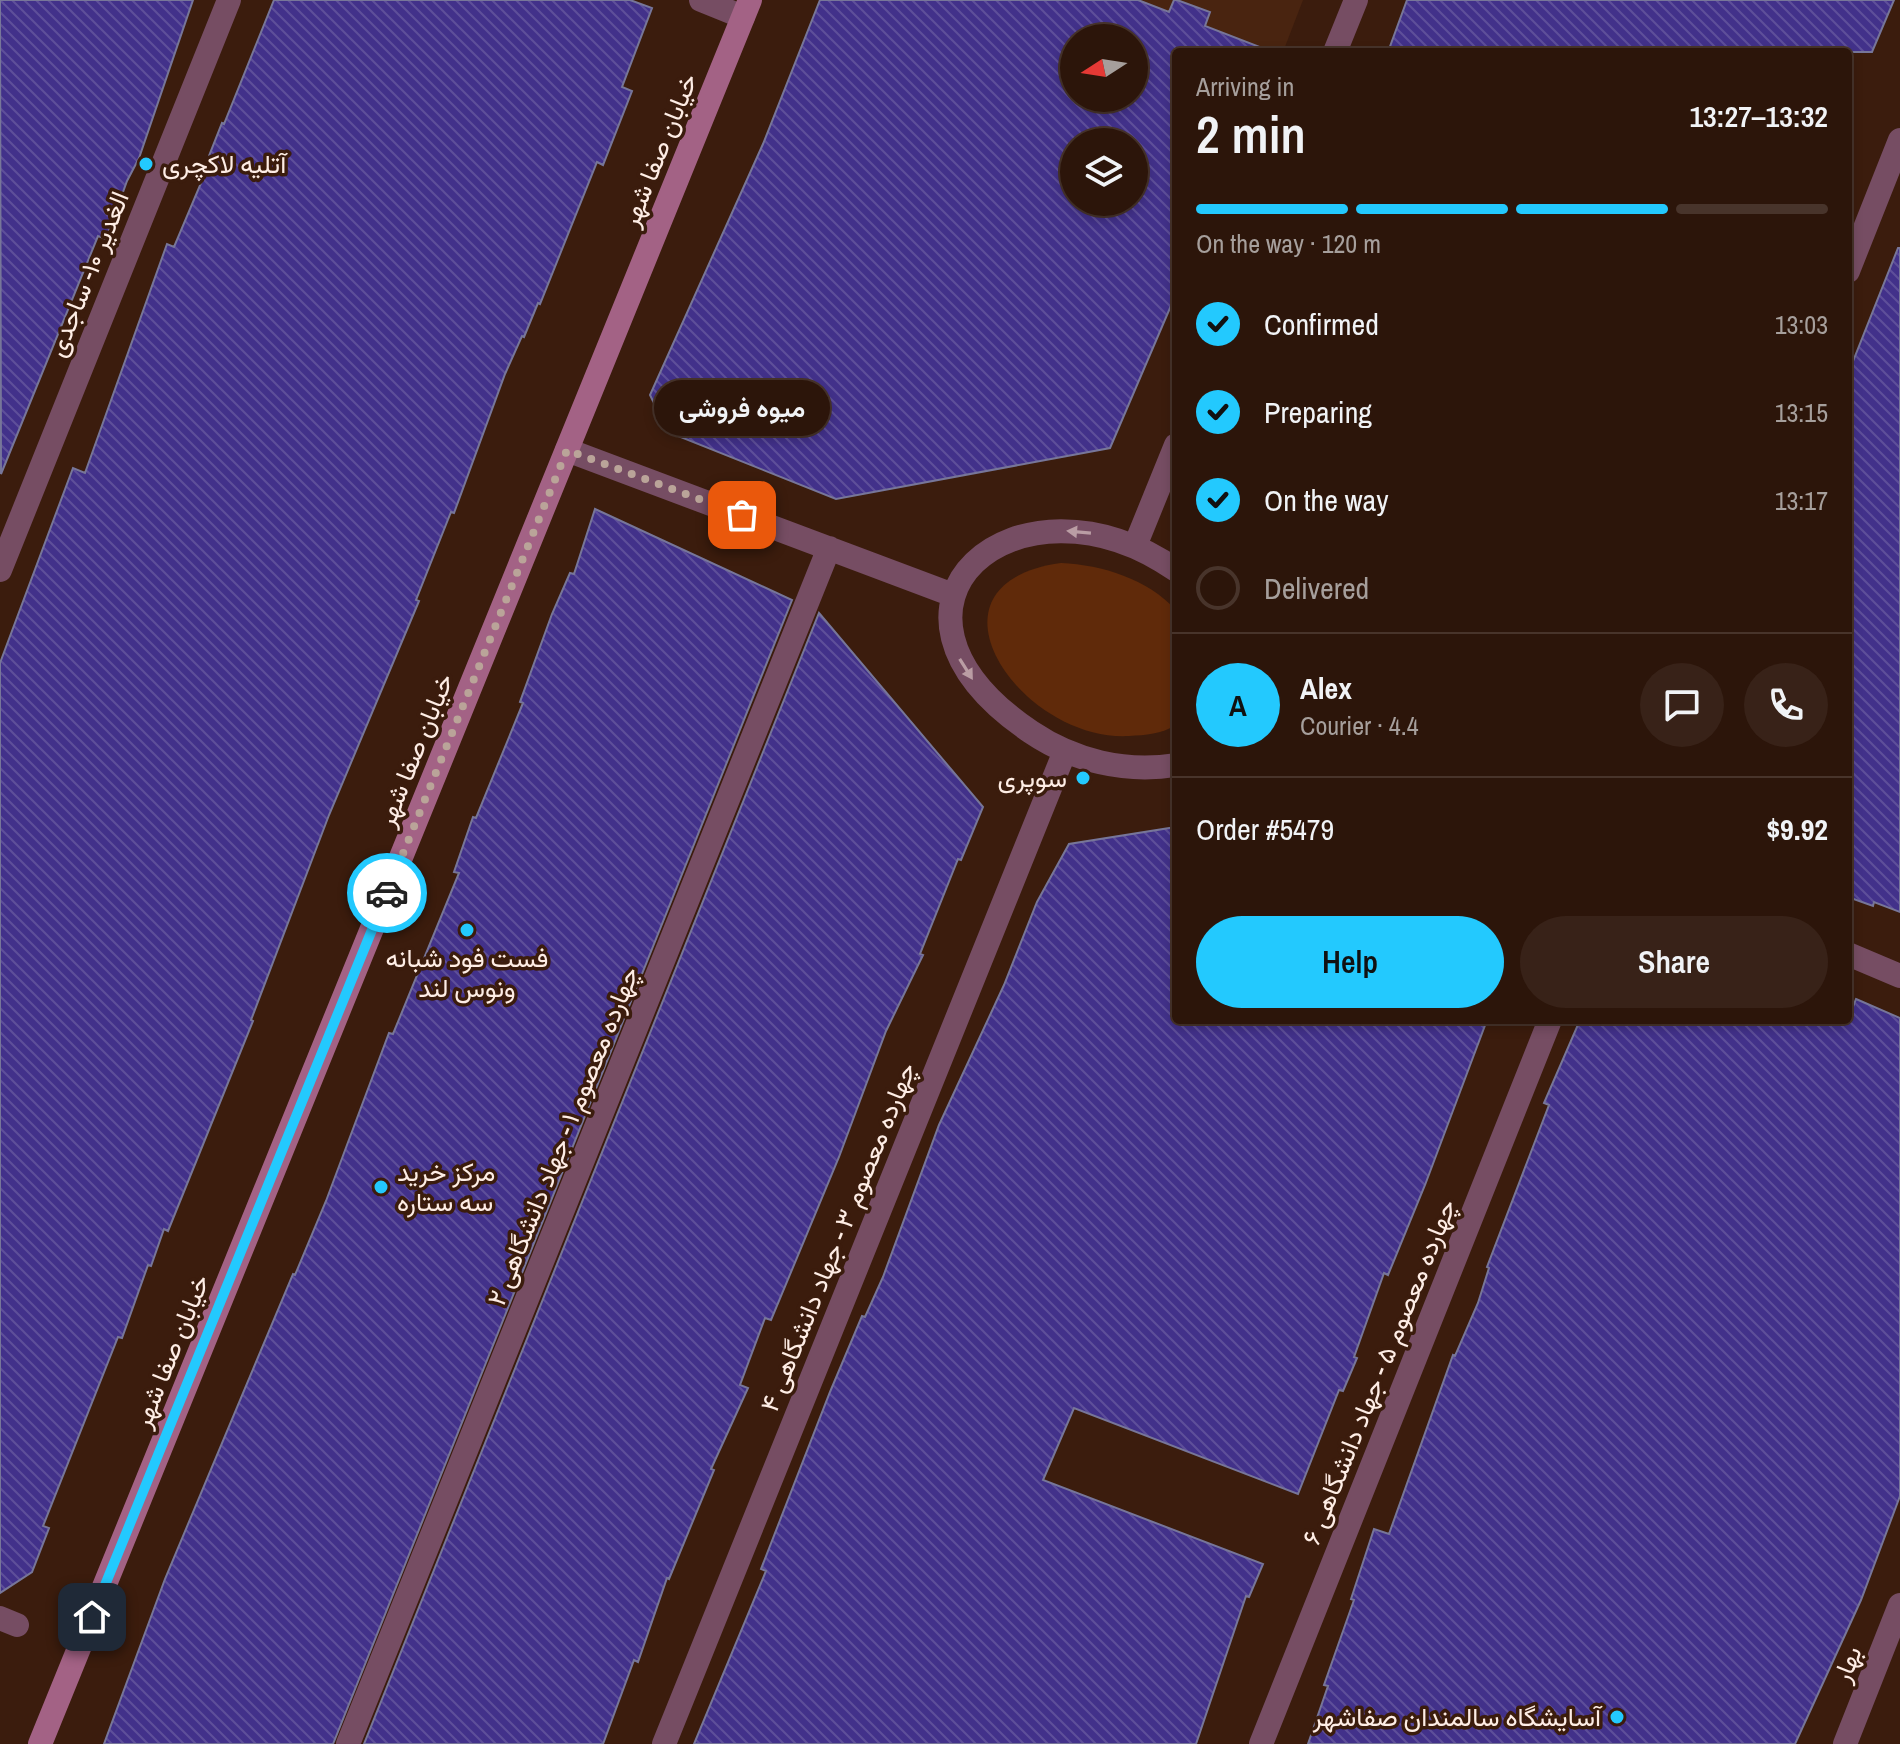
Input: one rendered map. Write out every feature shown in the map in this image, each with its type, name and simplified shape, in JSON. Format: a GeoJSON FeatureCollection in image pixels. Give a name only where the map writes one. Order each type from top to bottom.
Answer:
{"type":"FeatureCollection","features":[{"type":"Feature","properties":{"kind":"main road","name":"خیابان صفا شهر"},"geometry":{"type":"LineString","coordinates":[[40,1744],[746,9]]}},
{"type":"Feature","properties":{"kind":"street","name":"الغدیر ۱۰- ساجدی"},"geometry":{"type":"LineString","coordinates":[[0,570],[229,0]]}},
{"type":"Feature","properties":{"kind":"street"},"geometry":{"type":"LineString","coordinates":[[701,0],[746,9]]}},
{"type":"Feature","properties":{"kind":"street"},"geometry":{"type":"LineString","coordinates":[[1337,48],[1356,0]]}},
{"type":"Feature","properties":{"kind":"street"},"geometry":{"type":"LineString","coordinates":[[1852,261],[1900,140]]}},
{"type":"Feature","properties":{"kind":"street"},"geometry":{"type":"LineString","coordinates":[[567,450],[953,595]]}},
{"type":"Feature","properties":{"kind":"street"},"geometry":{"type":"LineString","coordinates":[[1135,546],[1172,455]]}},
{"type":"Feature","properties":{"kind":"street"},"geometry":{"type":"LineString","coordinates":[[1172,568],[1135,546],[1090,533],[1057,530],[1028,533],[989,549],[975,560],[953,595],[951,619],[953,642],[961,664],[979,688],[1006,714],[1065,751],[1109,765],[1129,768],[1172,765]]}},
{"type":"Feature","properties":{"kind":"street","name":"چهارده معصوم ۱ - جهاد دانشگاهی ۲"},"geometry":{"type":"LineString","coordinates":[[348,1744],[829,548]]}},
{"type":"Feature","properties":{"kind":"street","name":"چهارده معصوم ۳ - جهاد دانشگاهی ۴"},"geometry":{"type":"LineString","coordinates":[[664,1744],[1065,751]]}},
{"type":"Feature","properties":{"kind":"street"},"geometry":{"type":"LineString","coordinates":[[1852,956],[1900,976]]}},
{"type":"Feature","properties":{"kind":"street","name":"چهارده معصوم ۵ - جهاد دانشگاهی ۶"},"geometry":{"type":"LineString","coordinates":[[1261,1744],[1548,1024]]}},
{"type":"Feature","properties":{"kind":"street","name":"بهار"},"geometry":{"type":"LineString","coordinates":[[1845,1744],[1898,1614]]}},
{"type":"Feature","properties":{"kind":"shaded area"},"geometry":{"type":"Polygon","coordinates":[[[1066,0],[1303,0],[1285,48],[1172,48],[1172,56],[1148,83],[1148,24],[1071,24],[1066,0]]]}},
{"type":"Feature","properties":{"kind":"shaded area"},"geometry":{"type":"Polygon","coordinates":[[[1061,563],[1093,567],[1138,582],[1172,606],[1172,727],[1135,736],[1089,731],[1052,714],[1020,689],[998,660],[988,629],[993,600],[1016,577],[1061,563]]]}},
{"type":"Feature","properties":{"kind":"building"},"geometry":{"type":"Polygon","coordinates":[[[0,0],[193,0],[139,158],[127,181],[106,239],[98,236],[1,474],[0,0]]]}},
{"type":"Feature","properties":{"kind":"building"},"geometry":{"type":"Polygon","coordinates":[[[274,0],[630,0],[652,8],[622,87],[632,91],[603,165],[597,162],[540,304],[505,374],[454,513],[451,512],[416,600],[419,601],[329,815],[253,1021],[168,1231],[164,1229],[122,1338],[118,1337],[43,1526],[49,1528],[32,1572],[0,1593],[0,663],[73,468],[85,473],[167,244],[174,247],[274,0]]]}},
{"type":"Feature","properties":{"kind":"building"},"geometry":{"type":"Polygon","coordinates":[[[820,0],[1138,0],[1169,12],[1174,0],[1177,0],[1210,12],[1205,26],[1262,48],[1172,48],[1172,303],[1110,448],[836,499],[668,432],[650,395],[763,144],[820,0]]]}},
{"type":"Feature","properties":{"kind":"building"},"geometry":{"type":"Polygon","coordinates":[[[1407,0],[1894,0],[1872,52],[1852,52],[1852,48],[1389,48],[1407,0]]]}},
{"type":"Feature","properties":{"kind":"building"},"geometry":{"type":"Polygon","coordinates":[[[1900,248],[1900,912],[1874,902],[1873,906],[1852,898],[1852,364],[1900,248]]]}},
{"type":"Feature","properties":{"kind":"building"},"geometry":{"type":"Polygon","coordinates":[[[595,509],[792,600],[333,1744],[104,1744],[165,1579],[326,1201],[389,1033],[393,1034],[459,873],[454,872],[473,817],[476,818],[523,703],[520,702],[552,614],[570,573],[574,574],[595,509]]]}},
{"type":"Feature","properties":{"kind":"building"},"geometry":{"type":"Polygon","coordinates":[[[819,613],[983,807],[961,860],[958,859],[920,954],[923,955],[886,1031],[839,1157],[771,1320],[765,1318],[740,1385],[748,1388],[711,1469],[714,1470],[667,1578],[638,1662],[634,1660],[603,1744],[364,1744],[819,613]]]}},
{"type":"Feature","properties":{"kind":"building"},"geometry":{"type":"Polygon","coordinates":[[[1172,828],[1172,1024],[1485,1024],[1425,1185],[1388,1275],[1384,1273],[1354,1357],[1357,1358],[1343,1391],[1339,1390],[1298,1494],[1074,1408],[1043,1480],[1263,1564],[1249,1597],[1246,1596],[1196,1744],[694,1744],[766,1571],[761,1569],[830,1392],[862,1316],[865,1317],[883,1277],[939,1125],[1004,985],[1037,902],[1069,844],[1172,828]]]}},
{"type":"Feature","properties":{"kind":"building"},"geometry":{"type":"Polygon","coordinates":[[[1856,999],[1900,1018],[1900,1496],[1861,1600],[1795,1744],[1308,1744],[1374,1529],[1389,1534],[1453,1355],[1478,1303],[1487,1267],[1549,1105],[1544,1103],[1578,1024],[1852,1024],[1856,999]]]}},
{"type":"Feature","properties":{"kind":"way so far"},"geometry":{"type":"LineString","coordinates":[[387,893],[567,450],[742,515]]}},
{"type":"Feature","properties":{"kind":"place","name":"آتلیه لاکچری"},"geometry":{"type":"Point","coordinates":[146,164]}},
{"type":"Feature","properties":{"kind":"place","name":"میوه فروشی"},"geometry":{"type":"Point","coordinates":[742,515]}},
{"type":"Feature","properties":{"kind":"place","name":"سوپری"},"geometry":{"type":"Point","coordinates":[1083,778]}},
{"type":"Feature","properties":{"kind":"place","name":"فست فود شبانه ونوس لند"},"geometry":{"type":"Point","coordinates":[467,930]}},
{"type":"Feature","properties":{"kind":"place","name":"مرکز خرید سه ستاره"},"geometry":{"type":"Point","coordinates":[381,1187]}},
{"type":"Feature","properties":{"kind":"place","name":"آسایشگاه سالمندان صفاشهر"},"geometry":{"type":"Point","coordinates":[1617,1717]}},
{"type":"Feature","properties":{"kind":"route"},"geometry":{"type":"LineString","coordinates":[[92,1617],[387,893]]}}]}
